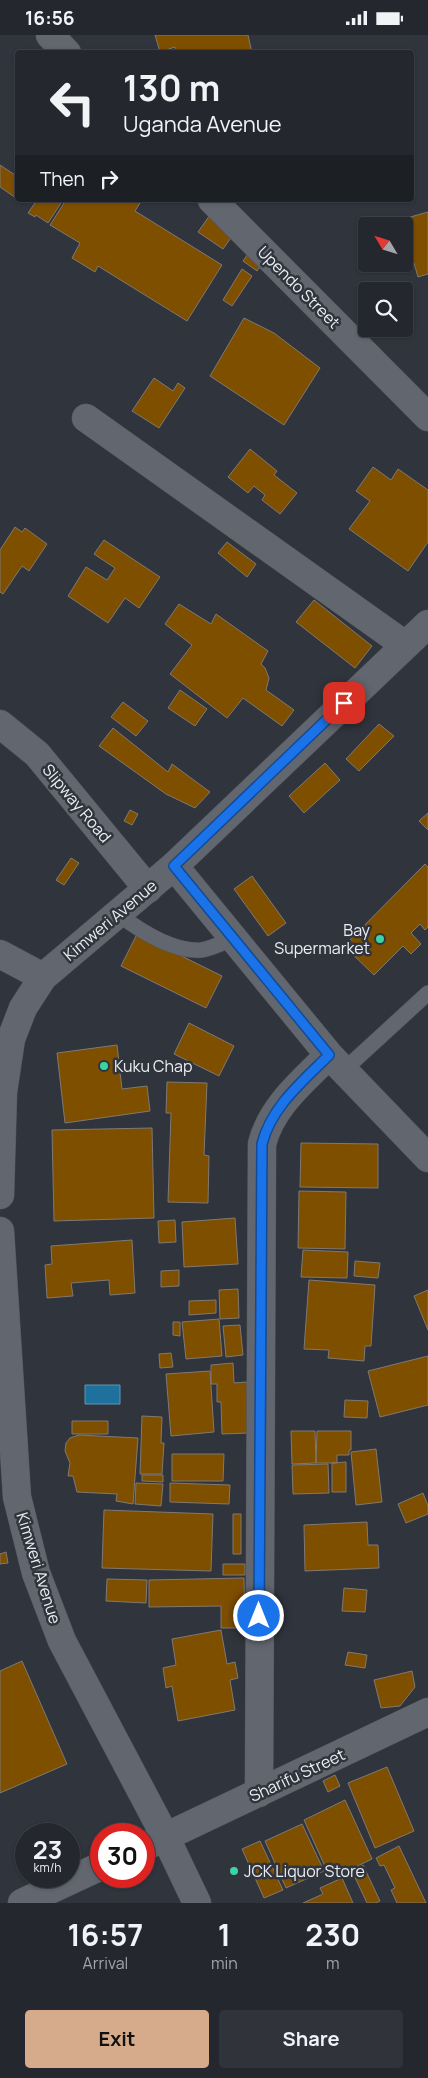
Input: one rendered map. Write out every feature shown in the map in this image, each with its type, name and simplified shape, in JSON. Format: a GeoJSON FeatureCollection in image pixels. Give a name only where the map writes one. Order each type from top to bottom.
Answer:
{"type":"FeatureCollection","features":[{"type":"Feature","properties":{"kind":"street"},"geometry":{"type":"LineString","coordinates":[[50,35],[64,50]]}},
{"type":"Feature","properties":{"kind":"street","name":"Upendo Street"},"geometry":{"type":"LineString","coordinates":[[214,202],[428,417]]}},
{"type":"Feature","properties":{"kind":"street"},"geometry":{"type":"LineString","coordinates":[[86,419],[405,645]]}},
{"type":"Feature","properties":{"kind":"street","name":"Kimweri Avenue"},"geometry":{"type":"LineString","coordinates":[[0,1195],[3,1092],[11,1039],[23,1008],[43,977],[174,866],[428,623]]}},
{"type":"Feature","properties":{"kind":"street","name":"Slipway Road"},"geometry":{"type":"LineString","coordinates":[[0,723],[37,754],[148,889]]}},
{"type":"Feature","properties":{"kind":"street"},"geometry":{"type":"LineString","coordinates":[[174,866],[337,1062],[428,1158]]}},
{"type":"Feature","properties":{"kind":"street"},"geometry":{"type":"LineString","coordinates":[[0,954],[43,977]]}},
{"type":"Feature","properties":{"kind":"street"},"geometry":{"type":"LineString","coordinates":[[258,1793],[262,1144],[265,1132],[274,1114],[295,1089],[337,1062]]}},
{"type":"Feature","properties":{"kind":"street","name":"Kimweri Avenue"},"geometry":{"type":"LineString","coordinates":[[0,1231],[17,1497],[36,1573],[62,1641],[147,1823]]}},
{"type":"Feature","properties":{"kind":"street","name":"Sharifu Street"},"geometry":{"type":"LineString","coordinates":[[155,1841],[428,1712]]}},
{"type":"Feature","properties":{"kind":"street","name":"Kimweri Avenue"},"geometry":{"type":"LineString","coordinates":[[155,1841],[197,1903]]}},
{"type":"Feature","properties":{"kind":"street"},"geometry":{"type":"LineString","coordinates":[[22,1903],[90,1871]]}},
{"type":"Feature","properties":{"kind":"lane"},"geometry":{"type":"LineString","coordinates":[[118,914],[140,931],[182,948],[201,950],[234,938]]}},
{"type":"Feature","properties":{"kind":"lane"},"geometry":{"type":"LineString","coordinates":[[337,1062],[428,993]]}},
{"type":"Feature","properties":{"kind":"water"},"geometry":{"type":"Polygon","coordinates":[[[85,1385],[120,1385],[120,1404],[85,1404],[85,1385]]]}},
{"type":"Feature","properties":{"kind":"building"},"geometry":{"type":"Polygon","coordinates":[[[155,35],[248,35],[251,50],[176,50],[175,47],[159,50],[155,35]]]}},
{"type":"Feature","properties":{"kind":"building"},"geometry":{"type":"Polygon","coordinates":[[[0,165],[15,175],[15,197],[0,187],[0,165]]]}},
{"type":"Feature","properties":{"kind":"building"},"geometry":{"type":"Polygon","coordinates":[[[36,202],[62,202],[48,223],[36,215],[35,217],[28,213],[36,202]]]}},
{"type":"Feature","properties":{"kind":"building"},"geometry":{"type":"Polygon","coordinates":[[[65,202],[141,202],[135,211],[222,265],[187,321],[98,266],[95,272],[72,258],[80,243],[50,225],[65,202]]]}},
{"type":"Feature","properties":{"kind":"building"},"geometry":{"type":"Polygon","coordinates":[[[428,212],[428,274],[418,277],[413,263],[413,217],[410,217],[428,212]]]}},
{"type":"Feature","properties":{"kind":"building"},"geometry":{"type":"Polygon","coordinates":[[[210,215],[235,232],[223,249],[198,232],[210,215]]]}},
{"type":"Feature","properties":{"kind":"building"},"geometry":{"type":"Polygon","coordinates":[[[250,251],[264,261],[257,271],[243,261],[250,251]]]}},
{"type":"Feature","properties":{"kind":"building"},"geometry":{"type":"Polygon","coordinates":[[[242,269],[252,276],[232,306],[223,300],[242,269]]]}},
{"type":"Feature","properties":{"kind":"building"},"geometry":{"type":"Polygon","coordinates":[[[244,318],[274,333],[320,368],[284,425],[210,376],[244,318]]]}},
{"type":"Feature","properties":{"kind":"building"},"geometry":{"type":"Polygon","coordinates":[[[154,378],[173,391],[178,383],[185,388],[159,428],[132,411],[154,378]]]}},
{"type":"Feature","properties":{"kind":"building"},"geometry":{"type":"Polygon","coordinates":[[[250,449],[277,471],[274,475],[297,493],[280,514],[262,500],[265,495],[254,486],[248,493],[228,477],[250,449]]]}},
{"type":"Feature","properties":{"kind":"building"},"geometry":{"type":"Polygon","coordinates":[[[373,467],[391,480],[398,469],[428,490],[428,542],[408,571],[349,529],[370,501],[356,491],[373,467]]]}},
{"type":"Feature","properties":{"kind":"building"},"geometry":{"type":"Polygon","coordinates":[[[15,527],[22,532],[25,528],[47,544],[29,571],[22,566],[3,594],[0,592],[0,550],[15,527]]]}},
{"type":"Feature","properties":{"kind":"building"},"geometry":{"type":"Polygon","coordinates":[[[104,540],[160,577],[139,608],[125,598],[108,623],[68,596],[86,567],[107,580],[115,568],[94,554],[104,540]]]}},
{"type":"Feature","properties":{"kind":"building"},"geometry":{"type":"Polygon","coordinates":[[[227,542],[256,564],[247,577],[218,553],[227,542]]]}},
{"type":"Feature","properties":{"kind":"building"},"geometry":{"type":"Polygon","coordinates":[[[314,600],[372,646],[355,668],[296,622],[314,600]]]}},
{"type":"Feature","properties":{"kind":"building"},"geometry":{"type":"Polygon","coordinates":[[[179,604],[211,624],[216,614],[268,651],[261,664],[269,678],[266,690],[294,710],[282,726],[243,698],[227,718],[170,674],[192,645],[165,624],[179,604]]]}},
{"type":"Feature","properties":{"kind":"building"},"geometry":{"type":"Polygon","coordinates":[[[180,690],[207,709],[195,726],[168,708],[180,690]]]}},
{"type":"Feature","properties":{"kind":"building"},"geometry":{"type":"Polygon","coordinates":[[[123,702],[148,721],[136,736],[111,717],[123,702]]]}},
{"type":"Feature","properties":{"kind":"building"},"geometry":{"type":"Polygon","coordinates":[[[379,724],[394,736],[359,771],[346,759],[379,724]]]}},
{"type":"Feature","properties":{"kind":"building"},"geometry":{"type":"Polygon","coordinates":[[[113,728],[168,772],[172,764],[210,792],[195,808],[166,794],[99,746],[113,728]]]}},
{"type":"Feature","properties":{"kind":"building"},"geometry":{"type":"Polygon","coordinates":[[[325,763],[340,780],[304,813],[289,796],[325,763]]]}},
{"type":"Feature","properties":{"kind":"building"},"geometry":{"type":"Polygon","coordinates":[[[130,810],[138,814],[132,825],[124,821],[130,810]]]}},
{"type":"Feature","properties":{"kind":"building"},"geometry":{"type":"Polygon","coordinates":[[[428,813],[428,830],[419,821],[428,813]]]}},
{"type":"Feature","properties":{"kind":"building"},"geometry":{"type":"Polygon","coordinates":[[[71,858],[79,863],[64,885],[56,880],[71,858]]]}},
{"type":"Feature","properties":{"kind":"building"},"geometry":{"type":"Polygon","coordinates":[[[425,864],[428,867],[428,927],[425,930],[420,924],[411,933],[421,944],[411,954],[403,946],[374,975],[344,946],[425,864]]]}},
{"type":"Feature","properties":{"kind":"building"},"geometry":{"type":"Polygon","coordinates":[[[252,876],[286,923],[268,936],[234,889],[252,876]]]}},
{"type":"Feature","properties":{"kind":"building"},"geometry":{"type":"Polygon","coordinates":[[[137,934],[222,976],[206,1008],[121,966],[137,934]]]}},
{"type":"Feature","properties":{"kind":"building"},"geometry":{"type":"Polygon","coordinates":[[[189,1023],[234,1046],[219,1076],[174,1054],[189,1023]]]}},
{"type":"Feature","properties":{"kind":"building"},"geometry":{"type":"Polygon","coordinates":[[[117,1045],[122,1089],[147,1086],[150,1111],[65,1123],[57,1053],[117,1045]]]}},
{"type":"Feature","properties":{"kind":"building"},"geometry":{"type":"Polygon","coordinates":[[[167,1082],[207,1083],[204,1155],[209,1156],[208,1203],[168,1202],[171,1113],[166,1113],[167,1082]]]}},
{"type":"Feature","properties":{"kind":"building"},"geometry":{"type":"Polygon","coordinates":[[[152,1128],[154,1218],[54,1221],[52,1130],[152,1128]]]}},
{"type":"Feature","properties":{"kind":"building"},"geometry":{"type":"Polygon","coordinates":[[[301,1143],[378,1144],[378,1188],[300,1187],[301,1143]]]}},
{"type":"Feature","properties":{"kind":"building"},"geometry":{"type":"Polygon","coordinates":[[[299,1191],[346,1192],[345,1249],[298,1248],[299,1191]]]}},
{"type":"Feature","properties":{"kind":"building"},"geometry":{"type":"Polygon","coordinates":[[[235,1218],[238,1264],[184,1267],[182,1222],[235,1218]]]}},
{"type":"Feature","properties":{"kind":"building"},"geometry":{"type":"Polygon","coordinates":[[[175,1220],[176,1242],[159,1243],[158,1221],[175,1220]]]}},
{"type":"Feature","properties":{"kind":"building"},"geometry":{"type":"Polygon","coordinates":[[[132,1240],[135,1293],[110,1295],[109,1280],[71,1283],[73,1296],[47,1298],[45,1265],[52,1264],[51,1246],[132,1240]]]}},
{"type":"Feature","properties":{"kind":"building"},"geometry":{"type":"Polygon","coordinates":[[[303,1250],[348,1252],[347,1278],[301,1277],[303,1250]]]}},
{"type":"Feature","properties":{"kind":"building"},"geometry":{"type":"Polygon","coordinates":[[[355,1261],[380,1263],[378,1278],[354,1276],[355,1261]]]}},
{"type":"Feature","properties":{"kind":"building"},"geometry":{"type":"Polygon","coordinates":[[[179,1270],[179,1286],[161,1287],[161,1271],[179,1270]]]}},
{"type":"Feature","properties":{"kind":"building"},"geometry":{"type":"Polygon","coordinates":[[[309,1280],[375,1285],[371,1346],[365,1346],[364,1361],[328,1358],[329,1350],[304,1349],[309,1280]]]}},
{"type":"Feature","properties":{"kind":"building"},"geometry":{"type":"Polygon","coordinates":[[[238,1289],[239,1318],[220,1319],[219,1290],[238,1289]]]}},
{"type":"Feature","properties":{"kind":"building"},"geometry":{"type":"Polygon","coordinates":[[[428,1290],[428,1330],[414,1296],[428,1290]]]}},
{"type":"Feature","properties":{"kind":"building"},"geometry":{"type":"Polygon","coordinates":[[[216,1300],[216,1313],[189,1315],[189,1301],[216,1300]]]}},
{"type":"Feature","properties":{"kind":"building"},"geometry":{"type":"Polygon","coordinates":[[[219,1319],[222,1356],[186,1359],[182,1322],[219,1319]]]}},
{"type":"Feature","properties":{"kind":"building"},"geometry":{"type":"Polygon","coordinates":[[[173,1322],[180,1322],[180,1336],[173,1335],[173,1322]]]}},
{"type":"Feature","properties":{"kind":"building"},"geometry":{"type":"Polygon","coordinates":[[[240,1325],[243,1355],[226,1357],[223,1326],[240,1325]]]}},
{"type":"Feature","properties":{"kind":"building"},"geometry":{"type":"Polygon","coordinates":[[[171,1353],[173,1367],[160,1368],[159,1354],[171,1353]]]}},
{"type":"Feature","properties":{"kind":"building"},"geometry":{"type":"Polygon","coordinates":[[[428,1356],[428,1405],[380,1417],[368,1371],[428,1356]]]}},
{"type":"Feature","properties":{"kind":"building"},"geometry":{"type":"Polygon","coordinates":[[[233,1363],[234,1383],[247,1382],[248,1433],[222,1434],[221,1402],[217,1402],[217,1384],[211,1384],[211,1365],[233,1363]]]}},
{"type":"Feature","properties":{"kind":"building"},"geometry":{"type":"Polygon","coordinates":[[[210,1371],[214,1432],[171,1436],[166,1374],[210,1371]]]}},
{"type":"Feature","properties":{"kind":"building"},"geometry":{"type":"Polygon","coordinates":[[[345,1400],[368,1401],[367,1418],[344,1417],[345,1400]]]}},
{"type":"Feature","properties":{"kind":"building"},"geometry":{"type":"Polygon","coordinates":[[[142,1416],[162,1417],[161,1443],[164,1443],[162,1474],[140,1474],[142,1416]]]}},
{"type":"Feature","properties":{"kind":"building"},"geometry":{"type":"Polygon","coordinates":[[[72,1421],[108,1421],[108,1434],[72,1434],[72,1421]]]}},
{"type":"Feature","properties":{"kind":"building"},"geometry":{"type":"Polygon","coordinates":[[[291,1431],[315,1431],[316,1463],[292,1464],[291,1431]]]}},
{"type":"Feature","properties":{"kind":"building"},"geometry":{"type":"Polygon","coordinates":[[[317,1431],[351,1431],[351,1450],[349,1450],[349,1455],[337,1455],[337,1463],[316,1463],[317,1431]]]}},
{"type":"Feature","properties":{"kind":"building"},"geometry":{"type":"Polygon","coordinates":[[[79,1435],[138,1438],[133,1504],[116,1501],[117,1494],[77,1492],[73,1476],[68,1476],[70,1463],[65,1451],[66,1443],[70,1438],[79,1435]]]}},
{"type":"Feature","properties":{"kind":"building"},"geometry":{"type":"Polygon","coordinates":[[[376,1449],[382,1502],[356,1505],[351,1452],[376,1449]]]}},
{"type":"Feature","properties":{"kind":"building"},"geometry":{"type":"Polygon","coordinates":[[[172,1454],[224,1454],[223,1481],[172,1481],[172,1454]]]}},
{"type":"Feature","properties":{"kind":"building"},"geometry":{"type":"Polygon","coordinates":[[[346,1462],[346,1492],[332,1492],[332,1463],[346,1462]]]}},
{"type":"Feature","properties":{"kind":"building"},"geometry":{"type":"Polygon","coordinates":[[[328,1464],[329,1493],[293,1494],[292,1465],[328,1464]]]}},
{"type":"Feature","properties":{"kind":"building"},"geometry":{"type":"Polygon","coordinates":[[[142,1475],[163,1475],[163,1482],[142,1481],[142,1475]]]}},
{"type":"Feature","properties":{"kind":"building"},"geometry":{"type":"Polygon","coordinates":[[[136,1483],[163,1484],[161,1506],[135,1504],[136,1483]]]}},
{"type":"Feature","properties":{"kind":"building"},"geometry":{"type":"Polygon","coordinates":[[[170,1483],[230,1485],[229,1504],[170,1502],[170,1483]]]}},
{"type":"Feature","properties":{"kind":"building"},"geometry":{"type":"Polygon","coordinates":[[[423,1493],[428,1506],[428,1514],[406,1523],[398,1504],[423,1493]]]}},
{"type":"Feature","properties":{"kind":"building"},"geometry":{"type":"Polygon","coordinates":[[[104,1510],[213,1514],[211,1571],[102,1568],[104,1510]]]}},
{"type":"Feature","properties":{"kind":"building"},"geometry":{"type":"Polygon","coordinates":[[[233,1514],[241,1514],[241,1554],[233,1554],[233,1514]]]}},
{"type":"Feature","properties":{"kind":"building"},"geometry":{"type":"Polygon","coordinates":[[[367,1522],[368,1545],[378,1545],[379,1568],[305,1571],[304,1525],[367,1522]]]}},
{"type":"Feature","properties":{"kind":"building"},"geometry":{"type":"Polygon","coordinates":[[[6,1552],[8,1563],[0,1564],[0,1554],[6,1552]]]}},
{"type":"Feature","properties":{"kind":"building"},"geometry":{"type":"Polygon","coordinates":[[[223,1564],[245,1564],[245,1575],[223,1575],[223,1564]]]}},
{"type":"Feature","properties":{"kind":"building"},"geometry":{"type":"Polygon","coordinates":[[[244,1578],[245,1628],[221,1628],[221,1606],[149,1607],[149,1580],[244,1578]]]}},
{"type":"Feature","properties":{"kind":"building"},"geometry":{"type":"Polygon","coordinates":[[[107,1579],[147,1580],[146,1603],[106,1601],[107,1579]]]}},
{"type":"Feature","properties":{"kind":"building"},"geometry":{"type":"Polygon","coordinates":[[[344,1588],[367,1590],[365,1612],[342,1611],[344,1588]]]}},
{"type":"Feature","properties":{"kind":"building"},"geometry":{"type":"Polygon","coordinates":[[[221,1630],[227,1664],[235,1662],[238,1678],[230,1680],[235,1710],[178,1721],[172,1686],[166,1688],[163,1668],[176,1665],[172,1639],[221,1630]]]}},
{"type":"Feature","properties":{"kind":"building"},"geometry":{"type":"Polygon","coordinates":[[[348,1652],[367,1655],[365,1668],[345,1665],[348,1652]]]}},
{"type":"Feature","properties":{"kind":"building"},"geometry":{"type":"Polygon","coordinates":[[[22,1661],[67,1764],[0,1793],[0,1671],[22,1661]]]}},
{"type":"Feature","properties":{"kind":"building"},"geometry":{"type":"Polygon","coordinates":[[[412,1671],[415,1687],[400,1706],[381,1708],[374,1680],[412,1671]]]}},
{"type":"Feature","properties":{"kind":"building"},"geometry":{"type":"Polygon","coordinates":[[[387,1767],[414,1831],[375,1848],[348,1783],[387,1767]]]}},
{"type":"Feature","properties":{"kind":"building"},"geometry":{"type":"Polygon","coordinates":[[[335,1775],[340,1786],[328,1792],[323,1781],[335,1775]]]}},
{"type":"Feature","properties":{"kind":"building"},"geometry":{"type":"Polygon","coordinates":[[[345,1800],[372,1859],[345,1872],[342,1867],[328,1873],[304,1820],[345,1800]]]}},
{"type":"Feature","properties":{"kind":"building"},"geometry":{"type":"Polygon","coordinates":[[[302,1824],[324,1871],[286,1888],[265,1841],[302,1824]]]}},
{"type":"Feature","properties":{"kind":"building"},"geometry":{"type":"Polygon","coordinates":[[[260,1841],[283,1890],[264,1898],[242,1849],[260,1841]]]}},
{"type":"Feature","properties":{"kind":"building"},"geometry":{"type":"Polygon","coordinates":[[[399,1846],[426,1903],[397,1903],[391,1890],[395,1888],[384,1865],[380,1866],[376,1858],[399,1846]]]}},
{"type":"Feature","properties":{"kind":"building"},"geometry":{"type":"Polygon","coordinates":[[[363,1865],[380,1901],[376,1903],[367,1903],[352,1871],[363,1865]]]}},
{"type":"Feature","properties":{"kind":"building"},"geometry":{"type":"Polygon","coordinates":[[[342,1878],[353,1903],[303,1903],[323,1894],[320,1888],[342,1878]]]}},
{"type":"Feature","properties":{"kind":"place","name":"Bay Supermarket"},"geometry":{"type":"Point","coordinates":[380,939]}},
{"type":"Feature","properties":{"kind":"place","name":"Kuku Chap"},"geometry":{"type":"Point","coordinates":[104,1066]}},
{"type":"Feature","properties":{"kind":"place","name":"JCK Liquor Store"},"geometry":{"type":"Point","coordinates":[234,1871]}},
{"type":"Feature","properties":{"kind":"route"},"geometry":{"type":"LineString","coordinates":[[259,1616],[262,1144],[265,1132],[274,1114],[295,1089],[329,1055],[174,866],[344,703]]}}]}
